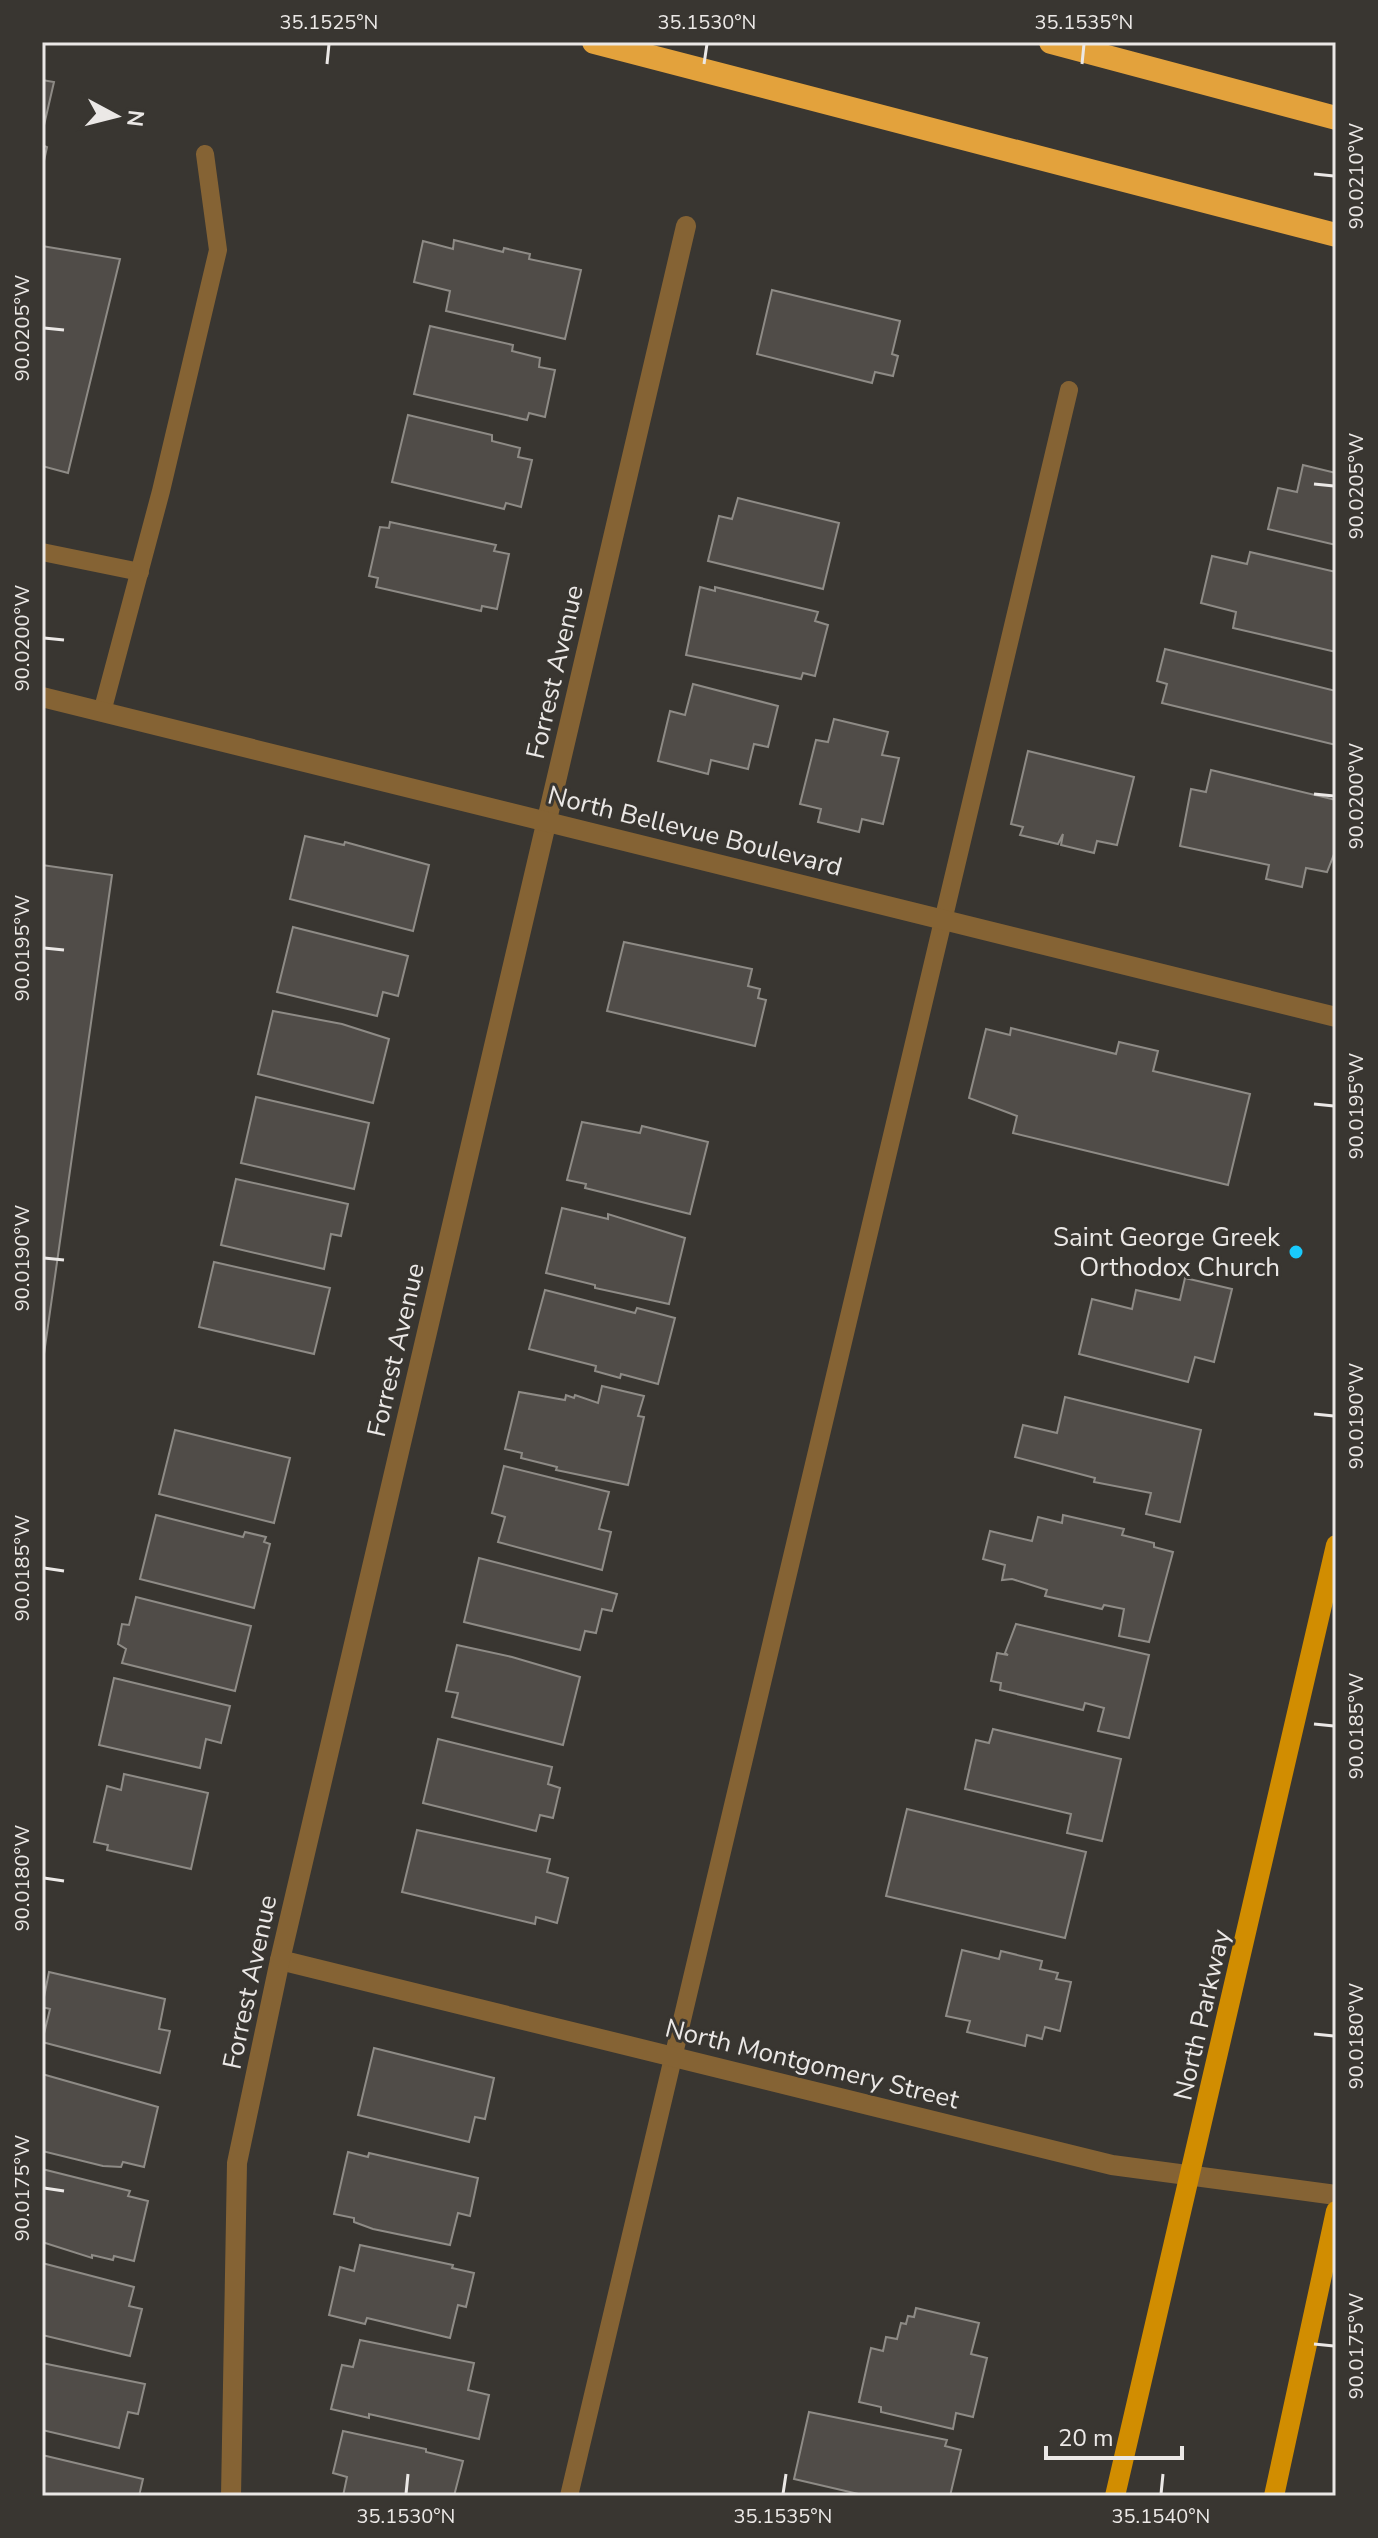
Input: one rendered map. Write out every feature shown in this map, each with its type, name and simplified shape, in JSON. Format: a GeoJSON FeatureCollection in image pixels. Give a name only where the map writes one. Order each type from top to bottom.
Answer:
{"type":"FeatureCollection","features":[{"type":"Feature","properties":{"kind":"highway"},"geometry":{"type":"LineString","coordinates":[[594,42],[1336,235]]}},
{"type":"Feature","properties":{"kind":"highway"},"geometry":{"type":"LineString","coordinates":[[1051,42],[1336,118]]}},
{"type":"Feature","properties":{"kind":"main road","name":"North Parkway"},"geometry":{"type":"LineString","coordinates":[[1115,2496],[1336,1545]]}},
{"type":"Feature","properties":{"kind":"main road"},"geometry":{"type":"LineString","coordinates":[[1274,2496],[1336,2211]]}},
{"type":"Feature","properties":{"kind":"street","name":"Forrest Avenue"},"geometry":{"type":"LineString","coordinates":[[231,2496],[237,2163],[280,1960],[686,226]]}},
{"type":"Feature","properties":{"kind":"street","name":"North Bellevue Boulevard"},"geometry":{"type":"LineString","coordinates":[[42,697],[1336,1017]]}},
{"type":"Feature","properties":{"kind":"street","name":"North Montgomery Street"},"geometry":{"type":"LineString","coordinates":[[280,1960],[1112,2165],[1336,2195]]}},
{"type":"Feature","properties":{"kind":"lane"},"geometry":{"type":"LineString","coordinates":[[102,712],[140,572],[218,250],[205,154]]}},
{"type":"Feature","properties":{"kind":"lane"},"geometry":{"type":"LineString","coordinates":[[569,2496],[1069,390]]}},
{"type":"Feature","properties":{"kind":"lane"},"geometry":{"type":"LineString","coordinates":[[42,552],[140,572]]}},
{"type":"Feature","properties":{"kind":"building"},"geometry":{"type":"Polygon","coordinates":[[[42,80],[54,82],[42,134],[42,80]]]}},
{"type":"Feature","properties":{"kind":"building"},"geometry":{"type":"Polygon","coordinates":[[[42,145],[47,147],[42,170],[42,145]]]}},
{"type":"Feature","properties":{"kind":"building"},"geometry":{"type":"Polygon","coordinates":[[[454,240],[503,252],[504,248],[530,254],[529,259],[581,270],[565,339],[446,311],[450,291],[414,282],[423,241],[453,249],[454,240]]]}},
{"type":"Feature","properties":{"kind":"building"},"geometry":{"type":"Polygon","coordinates":[[[42,246],[120,259],[68,473],[42,466],[42,246]]]}},
{"type":"Feature","properties":{"kind":"building"},"geometry":{"type":"Polygon","coordinates":[[[772,290],[900,321],[892,354],[898,356],[893,376],[875,372],[872,383],[757,354],[772,290]]]}},
{"type":"Feature","properties":{"kind":"building"},"geometry":{"type":"Polygon","coordinates":[[[430,326],[513,345],[512,351],[540,358],[539,367],[555,370],[545,417],[529,413],[527,420],[414,394],[430,326]]]}},
{"type":"Feature","properties":{"kind":"building"},"geometry":{"type":"Polygon","coordinates":[[[408,415],[492,435],[492,441],[520,448],[518,457],[532,460],[521,507],[506,503],[504,509],[392,482],[408,415]]]}},
{"type":"Feature","properties":{"kind":"building"},"geometry":{"type":"Polygon","coordinates":[[[1303,465],[1336,473],[1336,545],[1268,529],[1278,488],[1297,492],[1303,465]]]}},
{"type":"Feature","properties":{"kind":"building"},"geometry":{"type":"Polygon","coordinates":[[[738,498],[839,523],[823,589],[708,561],[719,516],[732,519],[738,498]]]}},
{"type":"Feature","properties":{"kind":"building"},"geometry":{"type":"Polygon","coordinates":[[[390,522],[496,545],[494,551],[509,554],[497,609],[482,606],[481,611],[376,587],[378,578],[369,576],[380,527],[389,528],[390,522]]]}},
{"type":"Feature","properties":{"kind":"building"},"geometry":{"type":"Polygon","coordinates":[[[1250,552],[1336,572],[1336,652],[1233,628],[1236,612],[1201,603],[1212,556],[1247,564],[1250,552]]]}},
{"type":"Feature","properties":{"kind":"building"},"geometry":{"type":"Polygon","coordinates":[[[700,587],[715,591],[715,587],[818,612],[815,621],[828,625],[815,676],[803,673],[801,679],[686,655],[700,587]]]}},
{"type":"Feature","properties":{"kind":"building"},"geometry":{"type":"Polygon","coordinates":[[[1165,649],[1336,691],[1336,745],[1162,703],[1167,684],[1157,681],[1165,649]]]}},
{"type":"Feature","properties":{"kind":"building"},"geometry":{"type":"Polygon","coordinates":[[[693,684],[778,706],[768,747],[754,744],[748,769],[711,760],[708,774],[658,761],[670,711],[685,715],[693,684]]]}},
{"type":"Feature","properties":{"kind":"building"},"geometry":{"type":"Polygon","coordinates":[[[834,719],[888,732],[882,755],[899,758],[883,824],[862,819],[859,832],[818,822],[821,809],[800,804],[816,740],[828,742],[834,719]]]}},
{"type":"Feature","properties":{"kind":"building"},"geometry":{"type":"Polygon","coordinates":[[[1028,751],[1134,777],[1117,845],[1097,841],[1094,853],[1061,845],[1063,834],[1058,844],[1020,835],[1023,827],[1011,824],[1028,751]]]}},
{"type":"Feature","properties":{"kind":"building"},"geometry":{"type":"Polygon","coordinates":[[[1211,770],[1336,800],[1336,849],[1327,872],[1306,868],[1302,887],[1266,879],[1269,865],[1180,846],[1191,789],[1206,792],[1211,770]]]}},
{"type":"Feature","properties":{"kind":"building"},"geometry":{"type":"Polygon","coordinates":[[[305,836],[344,845],[345,842],[429,865],[413,931],[290,899],[305,836]]]}},
{"type":"Feature","properties":{"kind":"building"},"geometry":{"type":"Polygon","coordinates":[[[42,865],[112,875],[42,1368],[42,865]]]}},
{"type":"Feature","properties":{"kind":"building"},"geometry":{"type":"Polygon","coordinates":[[[293,927],[408,956],[398,996],[383,992],[377,1016],[277,992],[293,927]]]}},
{"type":"Feature","properties":{"kind":"building"},"geometry":{"type":"Polygon","coordinates":[[[624,942],[752,969],[748,986],[760,989],[758,998],[766,1000],[755,1046],[607,1011],[624,942]]]}},
{"type":"Feature","properties":{"kind":"building"},"geometry":{"type":"Polygon","coordinates":[[[273,1011],[342,1024],[389,1039],[373,1103],[258,1074],[273,1011]]]}},
{"type":"Feature","properties":{"kind":"building"},"geometry":{"type":"Polygon","coordinates":[[[1011,1028],[1116,1054],[1119,1042],[1158,1051],[1153,1071],[1250,1094],[1228,1185],[1013,1133],[1017,1116],[969,1098],[986,1029],[1010,1035],[1011,1028]]]}},
{"type":"Feature","properties":{"kind":"building"},"geometry":{"type":"Polygon","coordinates":[[[256,1097],[369,1123],[354,1189],[241,1163],[256,1097]]]}},
{"type":"Feature","properties":{"kind":"building"},"geometry":{"type":"Polygon","coordinates":[[[582,1122],[640,1133],[642,1126],[708,1142],[690,1214],[585,1188],[586,1184],[567,1180],[582,1122]]]}},
{"type":"Feature","properties":{"kind":"building"},"geometry":{"type":"Polygon","coordinates":[[[236,1179],[348,1204],[341,1236],[331,1234],[324,1269],[221,1245],[236,1179]]]}},
{"type":"Feature","properties":{"kind":"building"},"geometry":{"type":"Polygon","coordinates":[[[562,1208],[608,1219],[608,1214],[685,1238],[669,1304],[595,1288],[595,1285],[546,1273],[562,1208]]]}},
{"type":"Feature","properties":{"kind":"building"},"geometry":{"type":"Polygon","coordinates":[[[214,1262],[330,1288],[314,1354],[199,1327],[214,1262]]]}},
{"type":"Feature","properties":{"kind":"building"},"geometry":{"type":"Polygon","coordinates":[[[1185,1278],[1232,1289],[1214,1362],[1195,1357],[1188,1382],[1079,1354],[1092,1299],[1132,1309],[1136,1290],[1180,1300],[1185,1278]]]}},
{"type":"Feature","properties":{"kind":"building"},"geometry":{"type":"Polygon","coordinates":[[[545,1290],[635,1313],[637,1308],[675,1318],[658,1384],[621,1374],[620,1378],[595,1371],[596,1366],[529,1349],[545,1290]]]}},
{"type":"Feature","properties":{"kind":"building"},"geometry":{"type":"Polygon","coordinates":[[[602,1386],[644,1396],[638,1416],[644,1417],[628,1485],[556,1470],[557,1467],[521,1458],[522,1453],[505,1449],[519,1392],[565,1400],[566,1395],[574,1398],[575,1395],[598,1403],[602,1386]]]}},
{"type":"Feature","properties":{"kind":"building"},"geometry":{"type":"Polygon","coordinates":[[[1065,1397],[1201,1430],[1180,1522],[1146,1514],[1151,1493],[1094,1482],[1095,1478],[1015,1457],[1023,1425],[1057,1433],[1065,1397]]]}},
{"type":"Feature","properties":{"kind":"building"},"geometry":{"type":"Polygon","coordinates":[[[175,1430],[290,1458],[274,1523],[159,1494],[175,1430]]]}},
{"type":"Feature","properties":{"kind":"building"},"geometry":{"type":"Polygon","coordinates":[[[504,1466],[609,1492],[599,1529],[611,1532],[602,1570],[498,1542],[505,1517],[492,1513],[504,1466]]]}},
{"type":"Feature","properties":{"kind":"building"},"geometry":{"type":"Polygon","coordinates":[[[156,1515],[243,1537],[245,1532],[266,1537],[264,1542],[270,1544],[254,1608],[140,1579],[156,1515]]]}},
{"type":"Feature","properties":{"kind":"building"},"geometry":{"type":"Polygon","coordinates":[[[1063,1515],[1124,1529],[1122,1535],[1154,1543],[1154,1547],[1173,1552],[1149,1642],[1119,1636],[1124,1609],[1104,1605],[1102,1609],[1045,1596],[1047,1590],[1012,1579],[1002,1580],[1005,1565],[983,1559],[990,1531],[1032,1541],[1038,1517],[1062,1523],[1063,1515]]]}},
{"type":"Feature","properties":{"kind":"building"},"geometry":{"type":"Polygon","coordinates":[[[479,1558],[617,1594],[612,1611],[602,1609],[596,1633],[585,1631],[580,1650],[464,1622],[479,1558]]]}},
{"type":"Feature","properties":{"kind":"building"},"geometry":{"type":"Polygon","coordinates":[[[136,1597],[251,1626],[235,1691],[122,1663],[126,1649],[118,1644],[122,1624],[129,1625],[136,1597]]]}},
{"type":"Feature","properties":{"kind":"building"},"geometry":{"type":"Polygon","coordinates":[[[1016,1624],[1149,1655],[1129,1738],[1098,1731],[1104,1708],[1085,1703],[1083,1710],[1000,1690],[1001,1683],[991,1681],[997,1653],[1008,1655],[1005,1653],[1016,1624]]]}},
{"type":"Feature","properties":{"kind":"building"},"geometry":{"type":"Polygon","coordinates":[[[457,1645],[580,1677],[563,1745],[452,1717],[458,1693],[446,1691],[457,1645]]]}},
{"type":"Feature","properties":{"kind":"building"},"geometry":{"type":"Polygon","coordinates":[[[114,1678],[230,1706],[221,1743],[206,1739],[200,1768],[99,1745],[114,1678]]]}},
{"type":"Feature","properties":{"kind":"building"},"geometry":{"type":"Polygon","coordinates":[[[993,1729],[1121,1759],[1102,1841],[1067,1833],[1071,1814],[965,1789],[976,1740],[989,1743],[993,1729]]]}},
{"type":"Feature","properties":{"kind":"building"},"geometry":{"type":"Polygon","coordinates":[[[438,1739],[552,1767],[548,1784],[560,1788],[553,1818],[540,1815],[536,1831],[423,1803],[438,1739]]]}},
{"type":"Feature","properties":{"kind":"building"},"geometry":{"type":"Polygon","coordinates":[[[124,1774],[208,1793],[191,1869],[107,1850],[108,1845],[94,1842],[107,1786],[121,1790],[124,1774]]]}},
{"type":"Feature","properties":{"kind":"building"},"geometry":{"type":"Polygon","coordinates":[[[907,1809],[1086,1852],[1065,1938],[886,1896],[907,1809]]]}},
{"type":"Feature","properties":{"kind":"building"},"geometry":{"type":"Polygon","coordinates":[[[417,1830],[550,1859],[547,1872],[568,1878],[557,1923],[536,1917],[535,1924],[402,1892],[417,1830]]]}},
{"type":"Feature","properties":{"kind":"building"},"geometry":{"type":"Polygon","coordinates":[[[962,1950],[999,1959],[1001,1951],[1042,1961],[1040,1969],[1058,1973],[1056,1979],[1071,1982],[1060,2031],[1045,2027],[1042,2039],[1027,2035],[1025,2046],[967,2032],[970,2021],[946,2016],[962,1950]]]}},
{"type":"Feature","properties":{"kind":"building"},"geometry":{"type":"Polygon","coordinates":[[[49,1972],[165,1999],[159,2029],[170,2031],[160,2073],[42,2042],[50,2009],[42,2007],[49,1972]]]}},
{"type":"Feature","properties":{"kind":"building"},"geometry":{"type":"Polygon","coordinates":[[[374,2048],[494,2078],[485,2119],[475,2117],[469,2142],[358,2115],[374,2048]]]}},
{"type":"Feature","properties":{"kind":"building"},"geometry":{"type":"Polygon","coordinates":[[[42,2074],[158,2107],[144,2167],[123,2162],[121,2167],[103,2166],[42,2151],[42,2074]]]}},
{"type":"Feature","properties":{"kind":"building"},"geometry":{"type":"Polygon","coordinates":[[[348,2152],[368,2157],[369,2153],[478,2178],[470,2216],[458,2213],[450,2245],[373,2229],[354,2222],[354,2218],[334,2214],[348,2152]]]}},
{"type":"Feature","properties":{"kind":"building"},"geometry":{"type":"Polygon","coordinates":[[[42,2169],[130,2191],[128,2196],[148,2201],[134,2261],[114,2256],[113,2260],[92,2255],[92,2258],[42,2242],[42,2169]]]}},
{"type":"Feature","properties":{"kind":"building"},"geometry":{"type":"Polygon","coordinates":[[[360,2245],[453,2265],[452,2268],[474,2273],[466,2307],[458,2305],[450,2338],[367,2318],[365,2324],[329,2315],[340,2267],[354,2271],[360,2245]]]}},
{"type":"Feature","properties":{"kind":"building"},"geometry":{"type":"Polygon","coordinates":[[[42,2263],[134,2287],[129,2306],[142,2309],[130,2356],[42,2335],[42,2263]]]}},
{"type":"Feature","properties":{"kind":"building"},"geometry":{"type":"Polygon","coordinates":[[[916,2308],[979,2323],[971,2354],[987,2358],[973,2417],[956,2413],[953,2429],[881,2412],[881,2407],[859,2402],[871,2348],[883,2351],[886,2337],[897,2339],[901,2323],[906,2324],[908,2316],[914,2317],[916,2308]]]}},
{"type":"Feature","properties":{"kind":"building"},"geometry":{"type":"Polygon","coordinates":[[[360,2340],[474,2363],[468,2390],[489,2395],[479,2439],[369,2414],[369,2418],[331,2409],[342,2365],[353,2367],[360,2340]]]}},
{"type":"Feature","properties":{"kind":"building"},"geometry":{"type":"Polygon","coordinates":[[[42,2363],[145,2384],[138,2414],[128,2412],[119,2448],[42,2430],[42,2363]]]}},
{"type":"Feature","properties":{"kind":"building"},"geometry":{"type":"Polygon","coordinates":[[[809,2412],[947,2440],[945,2446],[961,2450],[950,2496],[867,2496],[794,2479],[809,2412]]]}},
{"type":"Feature","properties":{"kind":"building"},"geometry":{"type":"Polygon","coordinates":[[[343,2431],[426,2449],[426,2452],[463,2461],[454,2496],[343,2496],[347,2477],[333,2473],[343,2431]]]}},
{"type":"Feature","properties":{"kind":"building"},"geometry":{"type":"Polygon","coordinates":[[[42,2455],[143,2479],[139,2496],[42,2496],[42,2455]]]}},
{"type":"Feature","properties":{"kind":"place","name":"Saint George Greek Orthodox Church"},"geometry":{"type":"Point","coordinates":[1296,1252]}}]}
